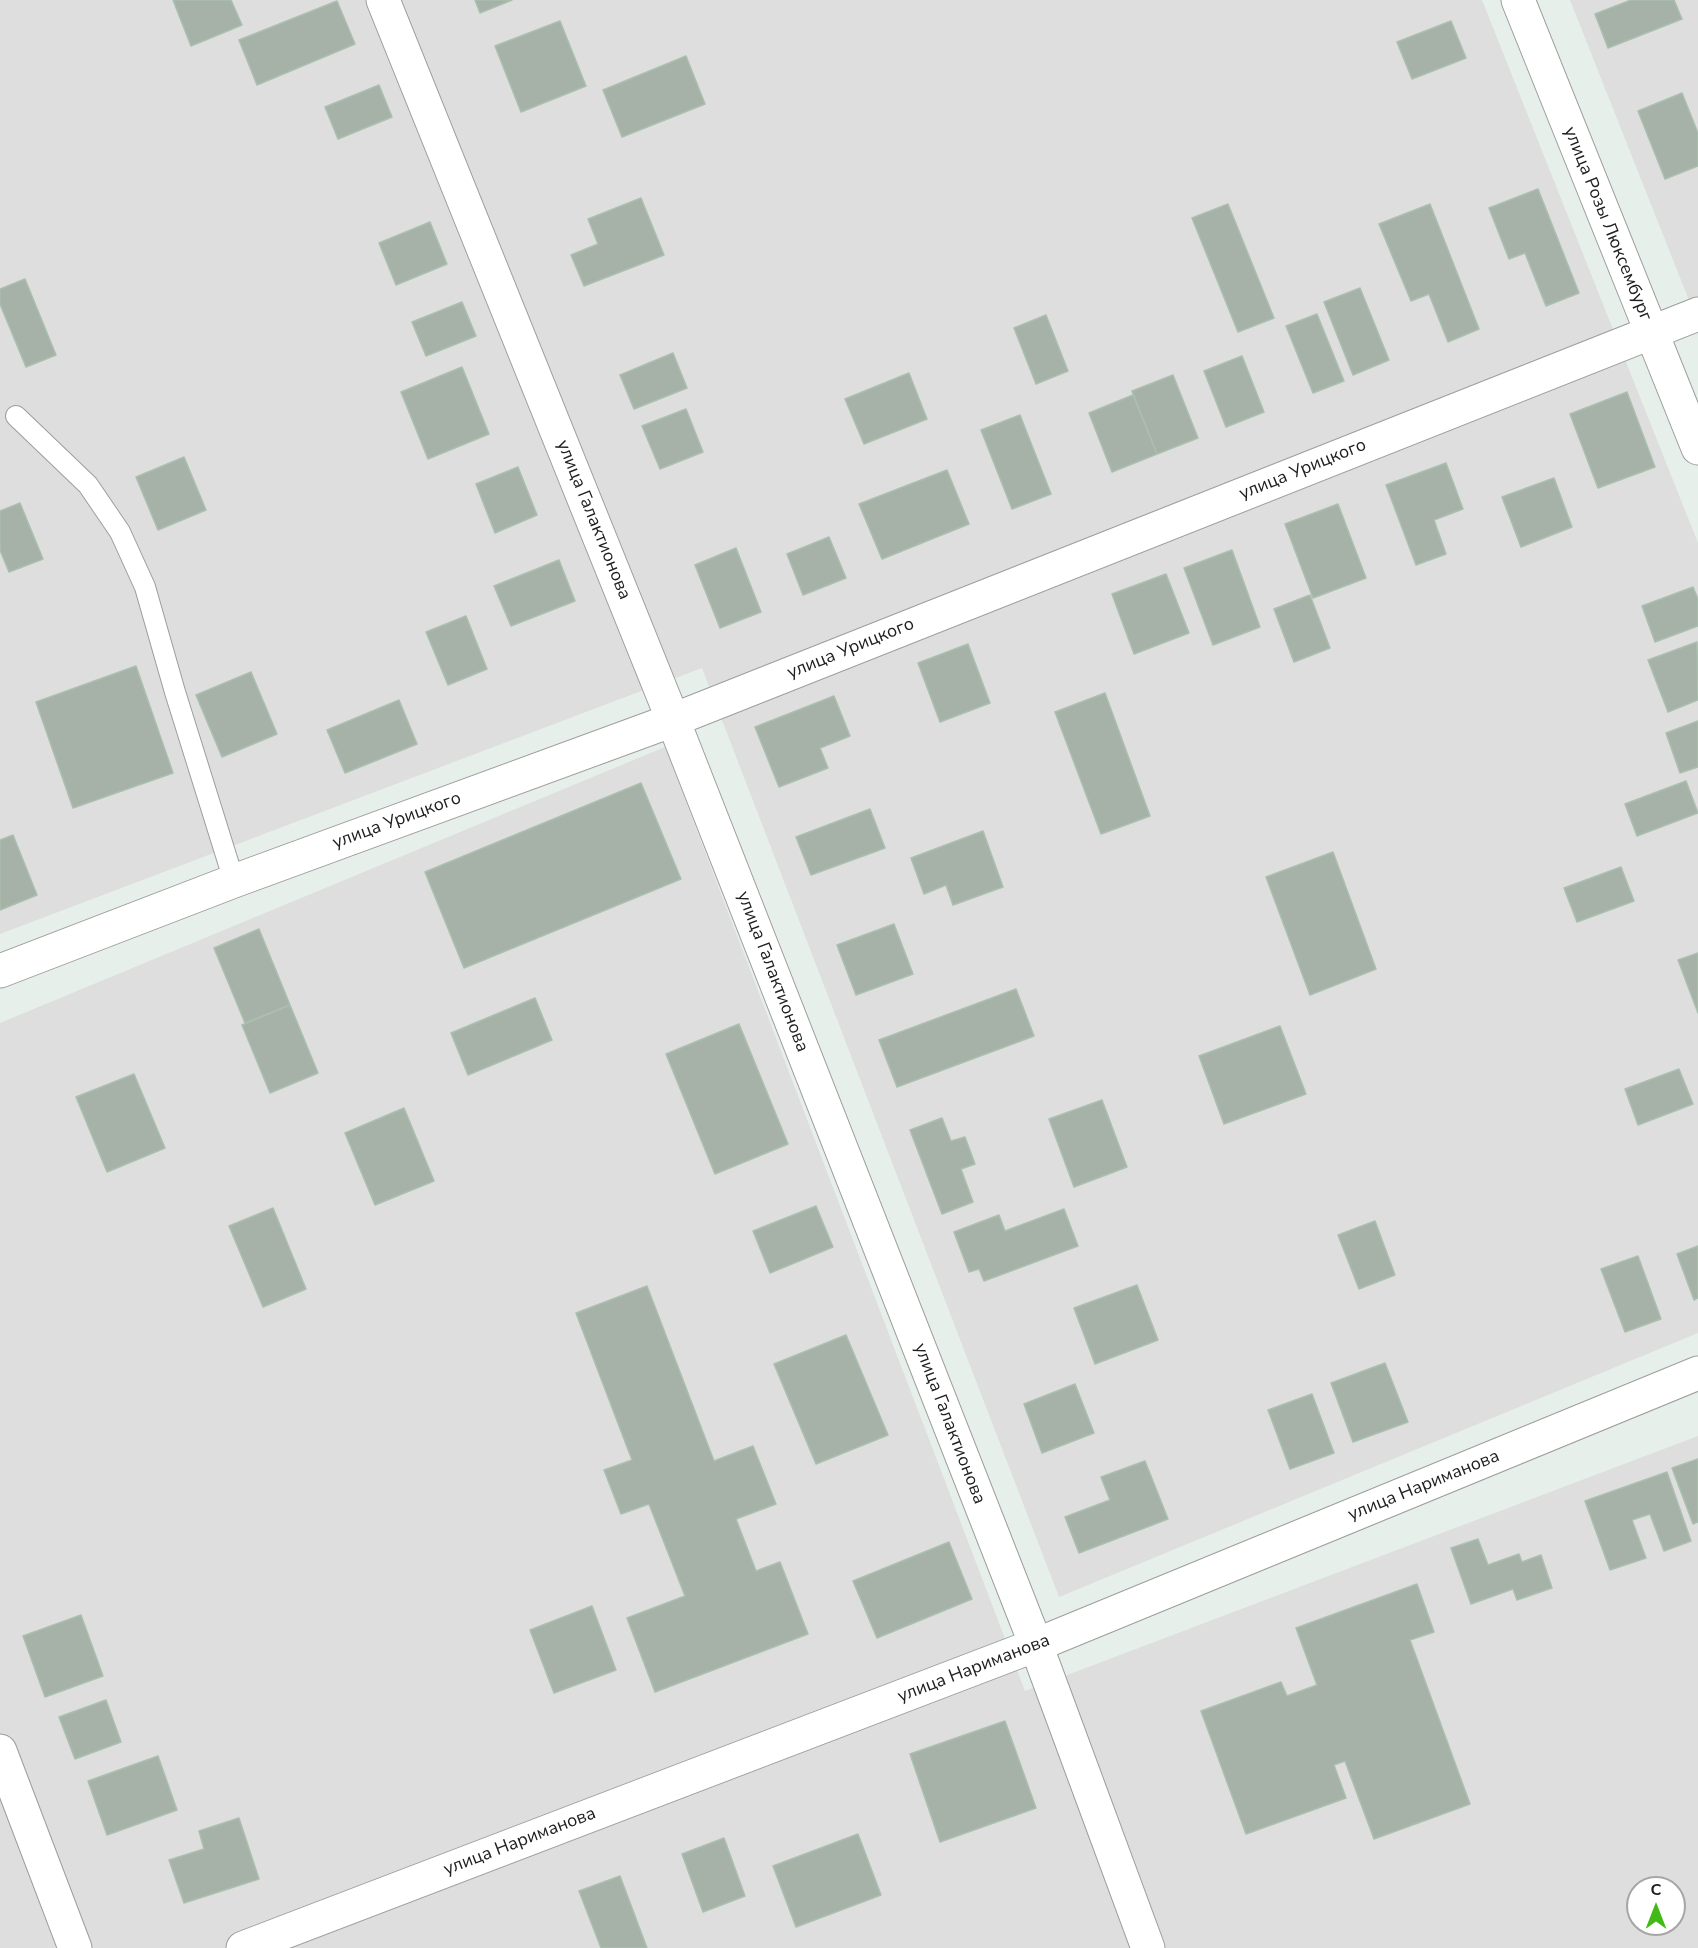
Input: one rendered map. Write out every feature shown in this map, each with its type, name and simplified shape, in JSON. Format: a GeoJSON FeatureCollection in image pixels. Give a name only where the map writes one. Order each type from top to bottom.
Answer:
{"type":"FeatureCollection","features":[{"type":"Feature","properties":{"kind":"street","name":"улица Галактионова"},"geometry":{"type":"LineString","coordinates":[[383,0],[673,720],[1036,1645],[1148,1948]]}},
{"type":"Feature","properties":{"kind":"street","name":"улица Розы Люксембург"},"geometry":{"type":"LineString","coordinates":[[1518,0],[1698,448]]}},
{"type":"Feature","properties":{"kind":"street","name":"улица Урицкого"},"geometry":{"type":"LineString","coordinates":[[0,971],[234,881],[673,720],[1698,314]]}},
{"type":"Feature","properties":{"kind":"street","name":"улица Нариманова"},"geometry":{"type":"LineString","coordinates":[[243,1948],[1036,1645],[1698,1373]]}},
{"type":"Feature","properties":{"kind":"street"},"geometry":{"type":"LineString","coordinates":[[0,1751],[75,1948]]}},
{"type":"Feature","properties":{"kind":"lane"},"geometry":{"type":"LineString","coordinates":[[16,416],[88,485],[120,532],[145,587],[234,881]]}},
{"type":"Feature","properties":{"kind":"shaded area"},"geometry":{"type":"Polygon","coordinates":[[[0,0],[1482,0],[1698,543],[1698,1333],[1059,1597],[702,668],[0,934],[0,0]]]}},
{"type":"Feature","properties":{"kind":"shaded area"},"geometry":{"type":"Polygon","coordinates":[[[1570,0],[1698,0],[1698,323],[1570,0]]]}},
{"type":"Feature","properties":{"kind":"shaded area"},"geometry":{"type":"Polygon","coordinates":[[[665,747],[1025,1691],[1698,1436],[1698,1948],[0,1948],[0,1023],[665,747]]]}},
{"type":"Feature","properties":{"kind":"building"},"geometry":{"type":"Polygon","coordinates":[[[173,0],[231,0],[242,25],[191,46],[173,0]]]}},
{"type":"Feature","properties":{"kind":"building"},"geometry":{"type":"Polygon","coordinates":[[[475,0],[512,0],[480,13],[475,0]]]}},
{"type":"Feature","properties":{"kind":"building"},"geometry":{"type":"Polygon","coordinates":[[[1631,0],[1674,0],[1682,19],[1608,48],[1595,14],[1631,0]]]}},
{"type":"Feature","properties":{"kind":"building"},"geometry":{"type":"Polygon","coordinates":[[[337,1],[355,44],[257,85],[239,40],[337,1]]]}},
{"type":"Feature","properties":{"kind":"building"},"geometry":{"type":"Polygon","coordinates":[[[560,21],[586,86],[521,112],[495,46],[560,21]]]}},
{"type":"Feature","properties":{"kind":"building"},"geometry":{"type":"Polygon","coordinates":[[[1451,21],[1466,58],[1412,79],[1397,42],[1451,21]]]}},
{"type":"Feature","properties":{"kind":"building"},"geometry":{"type":"Polygon","coordinates":[[[686,56],[705,104],[622,137],[603,90],[686,56]]]}},
{"type":"Feature","properties":{"kind":"building"},"geometry":{"type":"Polygon","coordinates":[[[379,85],[392,117],[338,139],[325,107],[379,85]]]}},
{"type":"Feature","properties":{"kind":"building"},"geometry":{"type":"Polygon","coordinates":[[[1682,93],[1698,133],[1698,166],[1665,179],[1638,111],[1682,93]]]}},
{"type":"Feature","properties":{"kind":"building"},"geometry":{"type":"Polygon","coordinates":[[[1538,189],[1579,293],[1546,306],[1525,253],[1509,259],[1489,208],[1538,189]]]}},
{"type":"Feature","properties":{"kind":"building"},"geometry":{"type":"Polygon","coordinates":[[[641,198],[664,255],[584,286],[571,255],[598,244],[588,219],[641,198]]]}},
{"type":"Feature","properties":{"kind":"building"},"geometry":{"type":"Polygon","coordinates":[[[1228,204],[1274,318],[1238,332],[1192,218],[1228,204]]]}},
{"type":"Feature","properties":{"kind":"building"},"geometry":{"type":"Polygon","coordinates":[[[1430,204],[1479,329],[1448,342],[1429,294],[1411,301],[1379,224],[1430,204]]]}},
{"type":"Feature","properties":{"kind":"building"},"geometry":{"type":"Polygon","coordinates":[[[430,222],[447,264],[396,285],[379,243],[430,222]]]}},
{"type":"Feature","properties":{"kind":"building"},"geometry":{"type":"Polygon","coordinates":[[[25,279],[56,355],[26,367],[0,304],[0,289],[25,279]]]}},
{"type":"Feature","properties":{"kind":"building"},"geometry":{"type":"Polygon","coordinates":[[[1360,288],[1389,360],[1353,375],[1324,302],[1360,288]]]}},
{"type":"Feature","properties":{"kind":"building"},"geometry":{"type":"Polygon","coordinates":[[[462,302],[476,336],[426,356],[412,322],[462,302]]]}},
{"type":"Feature","properties":{"kind":"building"},"geometry":{"type":"Polygon","coordinates":[[[1317,314],[1344,381],[1313,393],[1286,326],[1317,314]]]}},
{"type":"Feature","properties":{"kind":"building"},"geometry":{"type":"Polygon","coordinates":[[[1046,315],[1068,371],[1036,384],[1014,328],[1046,315]]]}},
{"type":"Feature","properties":{"kind":"building"},"geometry":{"type":"Polygon","coordinates":[[[673,353],[687,388],[634,409],[620,375],[673,353]]]}},
{"type":"Feature","properties":{"kind":"building"},"geometry":{"type":"Polygon","coordinates":[[[1242,356],[1264,412],[1226,427],[1204,371],[1242,356]]]}},
{"type":"Feature","properties":{"kind":"building"},"geometry":{"type":"Polygon","coordinates":[[[462,367],[489,434],[428,459],[401,392],[462,367]]]}},
{"type":"Feature","properties":{"kind":"building"},"geometry":{"type":"Polygon","coordinates":[[[909,373],[927,419],[864,444],[845,399],[909,373]]]}},
{"type":"Feature","properties":{"kind":"building"},"geometry":{"type":"Polygon","coordinates":[[[1173,375],[1198,438],[1157,454],[1132,391],[1173,375]]]}},
{"type":"Feature","properties":{"kind":"building"},"geometry":{"type":"Polygon","coordinates":[[[1627,392],[1655,467],[1598,488],[1570,414],[1627,392]]]}},
{"type":"Feature","properties":{"kind":"building"},"geometry":{"type":"Polygon","coordinates":[[[1133,395],[1157,454],[1112,472],[1089,413],[1133,395]]]}},
{"type":"Feature","properties":{"kind":"building"},"geometry":{"type":"Polygon","coordinates":[[[686,409],[703,452],[660,469],[642,426],[686,409]]]}},
{"type":"Feature","properties":{"kind":"building"},"geometry":{"type":"Polygon","coordinates":[[[1020,415],[1051,494],[1012,509],[981,430],[1020,415]]]}},
{"type":"Feature","properties":{"kind":"building"},"geometry":{"type":"Polygon","coordinates":[[[184,457],[206,510],[158,530],[136,477],[184,457]]]}},
{"type":"Feature","properties":{"kind":"building"},"geometry":{"type":"Polygon","coordinates":[[[1446,463],[1463,509],[1434,520],[1446,554],[1416,565],[1386,485],[1446,463]]]}},
{"type":"Feature","properties":{"kind":"building"},"geometry":{"type":"Polygon","coordinates":[[[518,467],[537,515],[495,533],[476,484],[518,467]]]}},
{"type":"Feature","properties":{"kind":"building"},"geometry":{"type":"Polygon","coordinates":[[[947,470],[969,524],[882,559],[859,504],[947,470]]]}},
{"type":"Feature","properties":{"kind":"building"},"geometry":{"type":"Polygon","coordinates":[[[1554,478],[1572,527],[1521,547],[1502,497],[1554,478]]]}},
{"type":"Feature","properties":{"kind":"building"},"geometry":{"type":"Polygon","coordinates":[[[20,503],[43,559],[9,572],[0,550],[0,511],[20,503]]]}},
{"type":"Feature","properties":{"kind":"building"},"geometry":{"type":"Polygon","coordinates":[[[1338,504],[1366,578],[1313,598],[1285,524],[1338,504]]]}},
{"type":"Feature","properties":{"kind":"building"},"geometry":{"type":"Polygon","coordinates":[[[829,537],[846,578],[803,595],[787,554],[829,537]]]}},
{"type":"Feature","properties":{"kind":"building"},"geometry":{"type":"Polygon","coordinates":[[[736,548],[761,612],[720,628],[695,565],[736,548]]]}},
{"type":"Feature","properties":{"kind":"building"},"geometry":{"type":"Polygon","coordinates":[[[1232,550],[1260,627],[1213,645],[1184,568],[1232,550]]]}},
{"type":"Feature","properties":{"kind":"building"},"geometry":{"type":"Polygon","coordinates":[[[559,560],[575,601],[511,626],[494,586],[559,560]]]}},
{"type":"Feature","properties":{"kind":"building"},"geometry":{"type":"Polygon","coordinates":[[[1166,574],[1189,633],[1134,654],[1112,594],[1166,574]]]}},
{"type":"Feature","properties":{"kind":"building"},"geometry":{"type":"Polygon","coordinates":[[[1693,587],[1698,599],[1698,626],[1655,642],[1642,606],[1693,587]]]}},
{"type":"Feature","properties":{"kind":"building"},"geometry":{"type":"Polygon","coordinates":[[[1310,595],[1330,648],[1294,662],[1274,609],[1310,595]]]}},
{"type":"Feature","properties":{"kind":"building"},"geometry":{"type":"Polygon","coordinates":[[[466,616],[487,669],[448,685],[426,632],[466,616]]]}},
{"type":"Feature","properties":{"kind":"building"},"geometry":{"type":"Polygon","coordinates":[[[1697,642],[1698,700],[1668,712],[1648,660],[1697,642]]]}},
{"type":"Feature","properties":{"kind":"building"},"geometry":{"type":"Polygon","coordinates":[[[968,644],[990,703],[940,722],[918,663],[968,644]]]}},
{"type":"Feature","properties":{"kind":"building"},"geometry":{"type":"Polygon","coordinates":[[[136,666],[173,773],[73,808],[36,702],[136,666]]]}},
{"type":"Feature","properties":{"kind":"building"},"geometry":{"type":"Polygon","coordinates":[[[251,672],[277,734],[222,757],[196,695],[251,672]]]}},
{"type":"Feature","properties":{"kind":"building"},"geometry":{"type":"Polygon","coordinates":[[[1105,693],[1150,816],[1101,834],[1055,712],[1105,693]]]}},
{"type":"Feature","properties":{"kind":"building"},"geometry":{"type":"Polygon","coordinates":[[[834,696],[850,736],[820,748],[828,768],[779,787],[755,727],[834,696]]]}},
{"type":"Feature","properties":{"kind":"building"},"geometry":{"type":"Polygon","coordinates":[[[399,700],[417,744],[345,773],[327,730],[399,700]]]}},
{"type":"Feature","properties":{"kind":"building"},"geometry":{"type":"Polygon","coordinates":[[[1698,721],[1698,767],[1680,773],[1666,733],[1698,721]]]}},
{"type":"Feature","properties":{"kind":"building"},"geometry":{"type":"Polygon","coordinates":[[[1686,781],[1698,813],[1637,836],[1625,804],[1686,781]]]}},
{"type":"Feature","properties":{"kind":"building"},"geometry":{"type":"Polygon","coordinates":[[[641,783],[681,879],[464,968],[425,872],[641,783]]]}},
{"type":"Feature","properties":{"kind":"building"},"geometry":{"type":"Polygon","coordinates":[[[870,809],[885,848],[811,875],[796,837],[870,809]]]}},
{"type":"Feature","properties":{"kind":"building"},"geometry":{"type":"Polygon","coordinates":[[[983,831],[1003,887],[953,905],[946,885],[924,894],[911,858],[983,831]]]}},
{"type":"Feature","properties":{"kind":"building"},"geometry":{"type":"Polygon","coordinates":[[[13,835],[37,895],[0,910],[0,840],[13,835]]]}},
{"type":"Feature","properties":{"kind":"building"},"geometry":{"type":"Polygon","coordinates":[[[1333,852],[1376,969],[1310,995],[1266,877],[1333,852]]]}},
{"type":"Feature","properties":{"kind":"building"},"geometry":{"type":"Polygon","coordinates":[[[1621,867],[1634,901],[1577,922],[1564,888],[1621,867]]]}},
{"type":"Feature","properties":{"kind":"building"},"geometry":{"type":"Polygon","coordinates":[[[894,924],[913,974],[856,995],[837,945],[894,924]]]}},
{"type":"Feature","properties":{"kind":"building"},"geometry":{"type":"Polygon","coordinates":[[[259,929],[290,1005],[245,1023],[214,948],[259,929]]]}},
{"type":"Feature","properties":{"kind":"building"},"geometry":{"type":"Polygon","coordinates":[[[1698,953],[1698,1013],[1678,960],[1698,953]]]}},
{"type":"Feature","properties":{"kind":"building"},"geometry":{"type":"Polygon","coordinates":[[[1016,989],[1034,1036],[897,1087],[879,1040],[1016,989]]]}},
{"type":"Feature","properties":{"kind":"building"},"geometry":{"type":"Polygon","coordinates":[[[535,998],[552,1040],[468,1075],[451,1033],[535,998]]]}},
{"type":"Feature","properties":{"kind":"building"},"geometry":{"type":"Polygon","coordinates":[[[290,1005],[318,1073],[270,1093],[242,1025],[290,1005]]]}},
{"type":"Feature","properties":{"kind":"building"},"geometry":{"type":"Polygon","coordinates":[[[739,1024],[788,1144],[715,1174],[666,1054],[739,1024]]]}},
{"type":"Feature","properties":{"kind":"building"},"geometry":{"type":"Polygon","coordinates":[[[1280,1026],[1306,1094],[1224,1124],[1199,1056],[1280,1026]]]}},
{"type":"Feature","properties":{"kind":"building"},"geometry":{"type":"Polygon","coordinates":[[[1679,1069],[1693,1104],[1638,1125],[1625,1089],[1679,1069]]]}},
{"type":"Feature","properties":{"kind":"building"},"geometry":{"type":"Polygon","coordinates":[[[134,1074],[165,1148],[107,1172],[76,1097],[134,1074]]]}},
{"type":"Feature","properties":{"kind":"building"},"geometry":{"type":"Polygon","coordinates":[[[1102,1100],[1127,1167],[1074,1187],[1049,1119],[1102,1100]]]}},
{"type":"Feature","properties":{"kind":"building"},"geometry":{"type":"Polygon","coordinates":[[[404,1108],[434,1181],[375,1205],[345,1133],[404,1108]]]}},
{"type":"Feature","properties":{"kind":"building"},"geometry":{"type":"Polygon","coordinates":[[[942,1118],[951,1141],[965,1137],[975,1164],[961,1169],[973,1202],[942,1214],[910,1130],[942,1118]]]}},
{"type":"Feature","properties":{"kind":"building"},"geometry":{"type":"Polygon","coordinates":[[[816,1206],[833,1247],[770,1273],[753,1231],[816,1206]]]}},
{"type":"Feature","properties":{"kind":"building"},"geometry":{"type":"Polygon","coordinates":[[[273,1208],[306,1289],[263,1307],[229,1226],[273,1208]]]}},
{"type":"Feature","properties":{"kind":"building"},"geometry":{"type":"Polygon","coordinates":[[[1064,1209],[1078,1246],[984,1281],[979,1269],[969,1272],[954,1232],[999,1215],[1005,1231],[1064,1209]]]}},
{"type":"Feature","properties":{"kind":"building"},"geometry":{"type":"Polygon","coordinates":[[[1375,1221],[1395,1275],[1359,1289],[1338,1235],[1375,1221]]]}},
{"type":"Feature","properties":{"kind":"building"},"geometry":{"type":"Polygon","coordinates":[[[1698,1246],[1698,1298],[1694,1300],[1677,1254],[1698,1246]]]}},
{"type":"Feature","properties":{"kind":"building"},"geometry":{"type":"Polygon","coordinates":[[[1638,1256],[1661,1319],[1625,1332],[1601,1269],[1638,1256]]]}},
{"type":"Feature","properties":{"kind":"building"},"geometry":{"type":"Polygon","coordinates":[[[1137,1285],[1158,1340],[1095,1364],[1074,1308],[1137,1285]]]}},
{"type":"Feature","properties":{"kind":"building"},"geometry":{"type":"Polygon","coordinates":[[[647,1286],[714,1461],[753,1446],[776,1504],[736,1519],[756,1571],[780,1562],[808,1634],[655,1692],[627,1618],[685,1596],[649,1504],[621,1514],[604,1470],[632,1460],[576,1313],[647,1286]]]}},
{"type":"Feature","properties":{"kind":"building"},"geometry":{"type":"Polygon","coordinates":[[[846,1335],[888,1435],[816,1464],[774,1364],[846,1335]]]}},
{"type":"Feature","properties":{"kind":"building"},"geometry":{"type":"Polygon","coordinates":[[[1385,1363],[1408,1422],[1353,1442],[1331,1383],[1385,1363]]]}},
{"type":"Feature","properties":{"kind":"building"},"geometry":{"type":"Polygon","coordinates":[[[1075,1384],[1094,1433],[1042,1453],[1024,1404],[1075,1384]]]}},
{"type":"Feature","properties":{"kind":"building"},"geometry":{"type":"Polygon","coordinates":[[[1312,1394],[1334,1453],[1290,1469],[1268,1410],[1312,1394]]]}},
{"type":"Feature","properties":{"kind":"building"},"geometry":{"type":"Polygon","coordinates":[[[1698,1459],[1698,1522],[1693,1524],[1672,1468],[1698,1459]]]}},
{"type":"Feature","properties":{"kind":"building"},"geometry":{"type":"Polygon","coordinates":[[[1145,1461],[1168,1519],[1079,1553],[1065,1517],[1110,1500],[1101,1477],[1145,1461]]]}},
{"type":"Feature","properties":{"kind":"building"},"geometry":{"type":"Polygon","coordinates":[[[1667,1472],[1691,1541],[1664,1551],[1650,1514],[1632,1520],[1646,1558],[1610,1570],[1585,1501],[1667,1472]]]}},
{"type":"Feature","properties":{"kind":"building"},"geometry":{"type":"Polygon","coordinates":[[[1478,1539],[1488,1565],[1519,1554],[1522,1562],[1541,1555],[1552,1588],[1517,1600],[1513,1589],[1471,1604],[1451,1548],[1478,1539]]]}},
{"type":"Feature","properties":{"kind":"building"},"geometry":{"type":"Polygon","coordinates":[[[949,1542],[972,1599],[877,1638],[853,1581],[949,1542]]]}},
{"type":"Feature","properties":{"kind":"building"},"geometry":{"type":"Polygon","coordinates":[[[1417,1584],[1434,1632],[1410,1640],[1470,1804],[1374,1839],[1345,1761],[1334,1765],[1346,1798],[1246,1834],[1201,1711],[1281,1682],[1287,1696],[1317,1685],[1296,1628],[1417,1584]]]}},
{"type":"Feature","properties":{"kind":"building"},"geometry":{"type":"Polygon","coordinates":[[[592,1606],[616,1670],[554,1693],[530,1630],[592,1606]]]}},
{"type":"Feature","properties":{"kind":"building"},"geometry":{"type":"Polygon","coordinates":[[[81,1615],[103,1676],[45,1697],[23,1636],[81,1615]]]}},
{"type":"Feature","properties":{"kind":"building"},"geometry":{"type":"Polygon","coordinates":[[[106,1700],[121,1742],[75,1759],[59,1717],[106,1700]]]}},
{"type":"Feature","properties":{"kind":"building"},"geometry":{"type":"Polygon","coordinates":[[[1005,1721],[1036,1808],[940,1842],[910,1754],[1005,1721]]]}},
{"type":"Feature","properties":{"kind":"building"},"geometry":{"type":"Polygon","coordinates":[[[158,1756],[177,1810],[107,1835],[88,1781],[158,1756]]]}},
{"type":"Feature","properties":{"kind":"building"},"geometry":{"type":"Polygon","coordinates":[[[239,1818],[259,1879],[184,1903],[169,1860],[204,1849],[199,1831],[239,1818]]]}},
{"type":"Feature","properties":{"kind":"building"},"geometry":{"type":"Polygon","coordinates":[[[858,1834],[881,1895],[796,1927],[773,1866],[858,1834]]]}},
{"type":"Feature","properties":{"kind":"building"},"geometry":{"type":"Polygon","coordinates":[[[724,1838],[745,1896],[703,1912],[682,1854],[724,1838]]]}},
{"type":"Feature","properties":{"kind":"building"},"geometry":{"type":"Polygon","coordinates":[[[620,1876],[647,1948],[601,1948],[579,1891],[620,1876]]]}}]}
